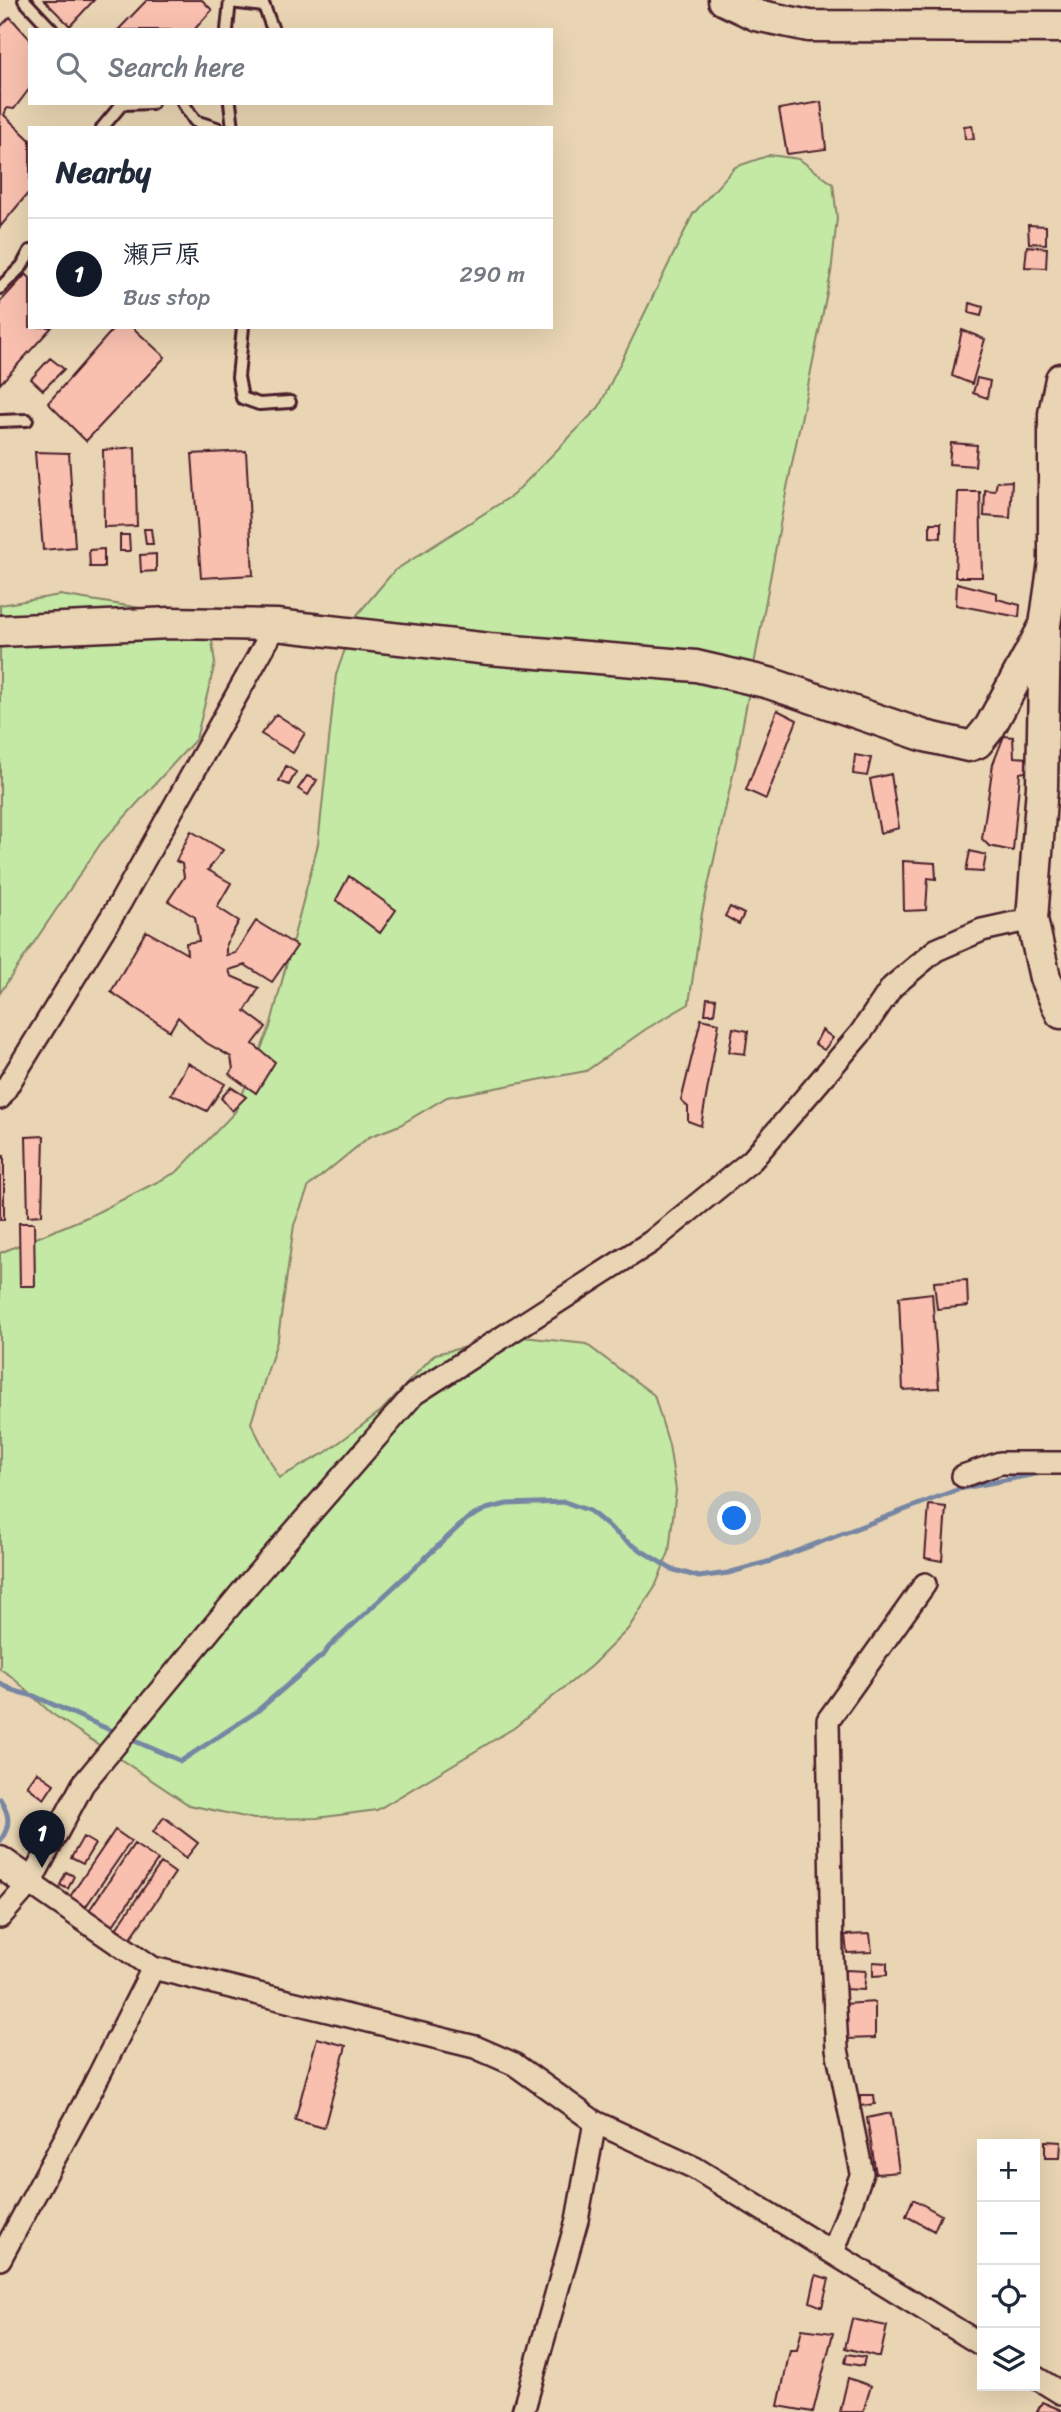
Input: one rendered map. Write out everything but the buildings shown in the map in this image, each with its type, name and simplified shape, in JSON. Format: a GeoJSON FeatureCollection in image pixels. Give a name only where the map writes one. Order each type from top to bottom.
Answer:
{"type":"FeatureCollection","features":[{"type":"Feature","properties":{"kind":"street"},"geometry":{"type":"LineString","coordinates":[[724,0],[756,15],[809,26],[1061,27]]}},
{"type":"Feature","properties":{"kind":"street"},"geometry":{"type":"LineString","coordinates":[[1061,379],[1054,414],[1057,563],[1045,625],[1042,787],[1032,919],[1045,978],[1061,1013]]}},
{"type":"Feature","properties":{"kind":"street"},"geometry":{"type":"LineString","coordinates":[[0,631],[170,623],[276,625],[489,649],[696,666],[769,682],[925,736],[968,746],[977,743],[990,727],[1045,625]]}},
{"type":"Feature","properties":{"kind":"street"},"geometry":{"type":"LineString","coordinates":[[0,1098],[120,903],[276,625]]}},
{"type":"Feature","properties":{"kind":"street"},"geometry":{"type":"LineString","coordinates":[[0,1917],[30,1883],[83,1784],[245,1588],[414,1394],[651,1242],[752,1160],[860,1034],[892,987],[936,950],[982,930],[1032,919]]}},
{"type":"Feature","properties":{"kind":"street"},"geometry":{"type":"LineString","coordinates":[[963,1476],[1000,1464],[1061,1463]]}},
{"type":"Feature","properties":{"kind":"street"},"geometry":{"type":"LineString","coordinates":[[833,2253],[862,2173],[837,2049],[832,1956],[828,1720],[925,1584]]}},
{"type":"Feature","properties":{"kind":"street"},"geometry":{"type":"LineString","coordinates":[[0,1862],[153,1968],[475,2047],[514,2064],[595,2122],[695,2168],[977,2342]]}},
{"type":"Feature","properties":{"kind":"street"},"geometry":{"type":"LineString","coordinates":[[0,2259],[93,2087],[153,1968]]}},
{"type":"Feature","properties":{"kind":"street"},"geometry":{"type":"LineString","coordinates":[[523,2412],[577,2220],[595,2122]]}},
{"type":"Feature","properties":{"kind":"street"},"geometry":{"type":"LineString","coordinates":[[1040,2380],[1061,2393]]}},
{"type":"Feature","properties":{"kind":"lane"},"geometry":{"type":"LineString","coordinates":[[24,0],[50,28]]}},
{"type":"Feature","properties":{"kind":"lane"},"geometry":{"type":"LineString","coordinates":[[228,28],[230,1],[264,6],[272,28]]}},
{"type":"Feature","properties":{"kind":"lane"},"geometry":{"type":"LineString","coordinates":[[104,126],[120,105]]}},
{"type":"Feature","properties":{"kind":"lane"},"geometry":{"type":"LineString","coordinates":[[184,105],[195,121],[211,126]]}},
{"type":"Feature","properties":{"kind":"lane"},"geometry":{"type":"LineString","coordinates":[[230,105],[233,126]]}},
{"type":"Feature","properties":{"kind":"lane"},"geometry":{"type":"LineString","coordinates":[[0,288],[22,266],[28,255]]}},
{"type":"Feature","properties":{"kind":"lane"},"geometry":{"type":"LineString","coordinates":[[243,329],[238,377],[242,398],[259,404],[290,402]]}},
{"type":"Feature","properties":{"kind":"lane"},"geometry":{"type":"LineString","coordinates":[[0,421],[27,421]]}},
{"type":"Feature","properties":{"kind":"green space"},"geometry":{"type":"Polygon","coordinates":[[[770,155],[799,159],[833,184],[837,218],[831,273],[786,493],[736,761],[702,913],[689,1004],[646,1029],[586,1071],[447,1097],[400,1125],[369,1137],[309,1186],[294,1225],[278,1338],[251,1423],[279,1478],[325,1453],[381,1411],[435,1354],[515,1336],[586,1344],[654,1395],[669,1445],[676,1490],[669,1552],[655,1587],[628,1629],[591,1666],[514,1728],[377,1810],[317,1818],[254,1819],[189,1805],[51,1713],[0,1669],[0,1253],[92,1215],[177,1172],[235,1112],[270,1027],[318,844],[336,675],[357,615],[394,571],[513,495],[599,407],[693,214],[735,167],[770,155]]]}},
{"type":"Feature","properties":{"kind":"green space"},"geometry":{"type":"Polygon","coordinates":[[[60,595],[190,616],[211,633],[215,663],[196,739],[101,843],[0,993],[0,605],[60,595]]]}},
{"type":"Feature","properties":{"kind":"waterway"},"geometry":{"type":"LineString","coordinates":[[128,1738],[181,1761],[256,1712],[325,1653],[467,1519],[486,1509],[507,1504],[565,1502],[590,1511],[626,1541],[671,1569],[699,1577],[728,1573],[771,1561],[959,1489],[1046,1472]]}},
{"type":"Feature","properties":{"kind":"waterway"},"geometry":{"type":"LineString","coordinates":[[0,1683],[119,1734]]}},
{"type":"Feature","properties":{"kind":"waterway"},"geometry":{"type":"LineString","coordinates":[[0,1799],[8,1820],[0,1841]]}},
{"type":"Feature","properties":{"kind":"place","name":"瀬戸原"},"geometry":{"type":"Point","coordinates":[42,1868]}}]}
